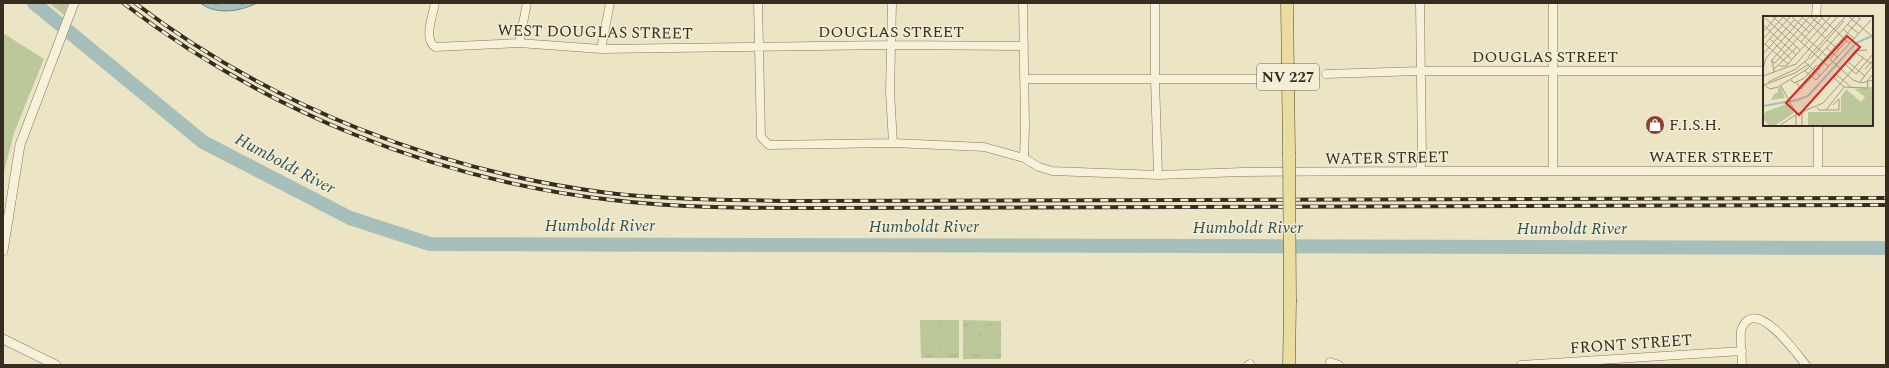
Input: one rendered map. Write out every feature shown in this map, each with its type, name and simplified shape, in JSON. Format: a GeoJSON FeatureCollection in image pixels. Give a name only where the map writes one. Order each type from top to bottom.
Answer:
{"type":"FeatureCollection","features":[{"type":"Feature","properties":{"kind":"main road","name":"NV 227"},"geometry":{"type":"LineString","coordinates":[[1288,3],[1289,365]]}},
{"type":"Feature","properties":{"kind":"street"},"geometry":{"type":"LineString","coordinates":[[3,251],[20,145],[74,3]]}},
{"type":"Feature","properties":{"kind":"street","name":"WEST DOUGLAS STREET"},"geometry":{"type":"LineString","coordinates":[[435,3],[429,38],[431,44],[435,47],[519,43],[601,49],[760,47]]}},
{"type":"Feature","properties":{"kind":"street"},"geometry":{"type":"LineString","coordinates":[[519,43],[527,3]]}},
{"type":"Feature","properties":{"kind":"street"},"geometry":{"type":"LineString","coordinates":[[601,49],[610,3]]}},
{"type":"Feature","properties":{"kind":"street"},"geometry":{"type":"LineString","coordinates":[[758,3],[760,47]]}},
{"type":"Feature","properties":{"kind":"street"},"geometry":{"type":"LineString","coordinates":[[892,3],[890,92],[893,143]]}},
{"type":"Feature","properties":{"kind":"street"},"geometry":{"type":"LineString","coordinates":[[1023,3],[1025,126],[1024,158]]}},
{"type":"Feature","properties":{"kind":"street"},"geometry":{"type":"LineString","coordinates":[[1155,3],[1155,80],[1158,175]]}},
{"type":"Feature","properties":{"kind":"street"},"geometry":{"type":"LineString","coordinates":[[1420,3],[1422,158],[1420,171]]}},
{"type":"Feature","properties":{"kind":"street"},"geometry":{"type":"LineString","coordinates":[[1553,3],[1553,171]]}},
{"type":"Feature","properties":{"kind":"street"},"geometry":{"type":"LineString","coordinates":[[1816,16],[1817,3]]}},
{"type":"Feature","properties":{"kind":"street","name":"DOUGLAS STREET"},"geometry":{"type":"LineString","coordinates":[[760,47],[891,45],[1024,46]]}},
{"type":"Feature","properties":{"kind":"street","name":"WATER STREET"},"geometry":{"type":"LineString","coordinates":[[760,47],[761,137],[763,141],[769,145],[778,146],[893,143],[984,147],[1024,158],[1039,167],[1052,171],[1158,175],[1243,172],[1420,171],[1886,171]]}},
{"type":"Feature","properties":{"kind":"street","name":"DOUGLAS STREET"},"geometry":{"type":"LineString","coordinates":[[1326,74],[1420,71],[1763,71]]}},
{"type":"Feature","properties":{"kind":"street"},"geometry":{"type":"LineString","coordinates":[[1024,79],[1256,79]]}},
{"type":"Feature","properties":{"kind":"street"},"geometry":{"type":"LineString","coordinates":[[1818,126],[1818,171]]}},
{"type":"Feature","properties":{"kind":"street"},"geometry":{"type":"LineString","coordinates":[[1742,365],[1741,329],[1750,319],[1762,320],[1774,328],[1806,365]]}},
{"type":"Feature","properties":{"kind":"street"},"geometry":{"type":"LineString","coordinates":[[3,339],[56,365]]}},
{"type":"Feature","properties":{"kind":"street","name":"FRONT STREET"},"geometry":{"type":"LineString","coordinates":[[1521,365],[1742,351]]}},
{"type":"Feature","properties":{"kind":"street"},"geometry":{"type":"LineString","coordinates":[[1330,362],[1340,365]]}},
{"type":"Feature","properties":{"kind":"green space"},"geometry":{"type":"Polygon","coordinates":[[[49,3],[68,3],[64,15],[49,3]]]}},
{"type":"Feature","properties":{"kind":"green space"},"geometry":{"type":"Polygon","coordinates":[[[3,33],[44,59],[14,133],[3,176],[3,33]]]}},
{"type":"Feature","properties":{"kind":"green space"},"geometry":{"type":"Polygon","coordinates":[[[920,320],[959,320],[959,358],[921,358],[920,320]]]}},
{"type":"Feature","properties":{"kind":"green space"},"geometry":{"type":"Polygon","coordinates":[[[963,320],[1001,321],[1001,359],[963,359],[963,320]]]}},
{"type":"Feature","properties":{"kind":"green space"},"geometry":{"type":"Polygon","coordinates":[[[922,324],[939,324],[939,354],[922,354],[922,324]]]}},
{"type":"Feature","properties":{"kind":"green space"},"geometry":{"type":"Polygon","coordinates":[[[941,324],[958,324],[958,354],[941,354],[941,324]]]}},
{"type":"Feature","properties":{"kind":"green space"},"geometry":{"type":"Polygon","coordinates":[[[965,326],[978,326],[978,354],[965,353],[965,326]]]}},
{"type":"Feature","properties":{"kind":"green space"},"geometry":{"type":"Polygon","coordinates":[[[986,326],[999,326],[999,353],[986,353],[986,326]]]}},
{"type":"Feature","properties":{"kind":"water"},"geometry":{"type":"Polygon","coordinates":[[[200,3],[257,3],[235,10],[220,11],[206,7],[200,3]]]}},
{"type":"Feature","properties":{"kind":"waterway","name":"Humboldt River"},"geometry":{"type":"LineString","coordinates":[[34,3],[203,142],[350,218],[430,244],[1886,248]]}},
{"type":"Feature","properties":{"kind":"railway"},"geometry":{"type":"LineString","coordinates":[[123,3],[178,42],[234,77],[293,108],[354,134],[417,157],[481,176],[546,190],[637,203],[739,208],[1886,205]]}},
{"type":"Feature","properties":{"kind":"railway"},"geometry":{"type":"LineString","coordinates":[[135,3],[188,40],[243,73],[300,103],[359,129],[420,151],[482,169],[544,183],[608,193],[678,198],[795,201],[1886,198]]}},
{"type":"Feature","properties":{"kind":"place","name":"F.I.S.H."},"geometry":{"type":"Point","coordinates":[1655,125]}}]}
